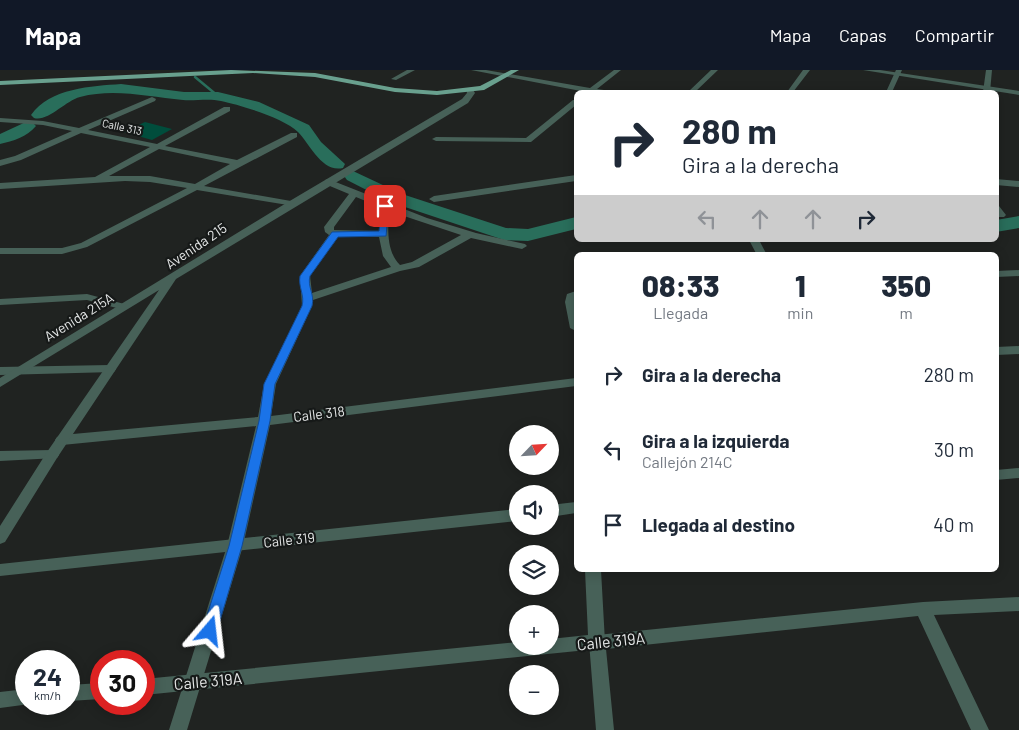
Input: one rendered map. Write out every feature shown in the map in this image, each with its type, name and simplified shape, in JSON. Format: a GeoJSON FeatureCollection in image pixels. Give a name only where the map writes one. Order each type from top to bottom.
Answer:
{"type":"FeatureCollection","features":[{"type":"Feature","properties":{"kind":"main road"},"geometry":{"type":"LineString","coordinates":[[0,83],[235,70],[315,75],[408,92],[469,90],[489,85],[516,70]]}},
{"type":"Feature","properties":{"kind":"street"},"geometry":{"type":"LineString","coordinates":[[394,79],[412,70]]}},
{"type":"Feature","properties":{"kind":"street"},"geometry":{"type":"LineString","coordinates":[[474,70],[580,90]]}},
{"type":"Feature","properties":{"kind":"street"},"geometry":{"type":"LineString","coordinates":[[593,90],[618,70]]}},
{"type":"Feature","properties":{"kind":"street"},"geometry":{"type":"LineString","coordinates":[[693,90],[715,70]]}},
{"type":"Feature","properties":{"kind":"street"},"geometry":{"type":"LineString","coordinates":[[792,90],[807,70]]}},
{"type":"Feature","properties":{"kind":"street"},"geometry":{"type":"LineString","coordinates":[[866,70],[898,72],[987,90],[989,70]]}},
{"type":"Feature","properties":{"kind":"street"},"geometry":{"type":"LineString","coordinates":[[890,90],[898,72]]}},
{"type":"Feature","properties":{"kind":"street","name":"Avenida 215"},"geometry":{"type":"LineString","coordinates":[[0,538],[52,455],[173,276],[465,100],[471,94],[469,90]]}},
{"type":"Feature","properties":{"kind":"street"},"geometry":{"type":"LineString","coordinates":[[999,91],[1019,92]]}},
{"type":"Feature","properties":{"kind":"street"},"geometry":{"type":"LineString","coordinates":[[1,163],[18,158],[152,99]]}},
{"type":"Feature","properties":{"kind":"street"},"geometry":{"type":"LineString","coordinates":[[436,139],[528,140],[574,104]]}},
{"type":"Feature","properties":{"kind":"street"},"geometry":{"type":"LineString","coordinates":[[96,180],[156,145],[227,109]]}},
{"type":"Feature","properties":{"kind":"street","name":"Calle 313"},"geometry":{"type":"LineString","coordinates":[[0,120],[43,123],[238,162]]}},
{"type":"Feature","properties":{"kind":"street"},"geometry":{"type":"LineString","coordinates":[[0,251],[62,251],[84,245],[198,186],[238,162],[294,135]]}},
{"type":"Feature","properties":{"kind":"street"},"geometry":{"type":"LineString","coordinates":[[0,186],[150,178],[290,204]]}},
{"type":"Feature","properties":{"kind":"street"},"geometry":{"type":"LineString","coordinates":[[434,199],[574,178]]}},
{"type":"Feature","properties":{"kind":"street"},"geometry":{"type":"LineString","coordinates":[[328,182],[385,206],[489,241],[522,246]]}},
{"type":"Feature","properties":{"kind":"street"},"geometry":{"type":"LineString","coordinates":[[999,182],[1019,184]]}},
{"type":"Feature","properties":{"kind":"street"},"geometry":{"type":"LineString","coordinates":[[354,194],[328,227],[330,232],[335,234],[383,234]]}},
{"type":"Feature","properties":{"kind":"street"},"geometry":{"type":"LineString","coordinates":[[385,206],[383,234],[392,263],[398,268]]}},
{"type":"Feature","properties":{"kind":"street"},"geometry":{"type":"LineString","coordinates":[[178,730],[236,546],[264,421],[270,384],[307,306],[309,298],[303,283],[305,276],[335,234]]}},
{"type":"Feature","properties":{"kind":"street"},"geometry":{"type":"LineString","coordinates":[[309,298],[398,268],[416,265],[470,234]]}},
{"type":"Feature","properties":{"kind":"street"},"geometry":{"type":"LineString","coordinates":[[999,274],[1019,273]]}},
{"type":"Feature","properties":{"kind":"street","name":"Avenida 215A"},"geometry":{"type":"LineString","coordinates":[[0,383],[173,276]]}},
{"type":"Feature","properties":{"kind":"street"},"geometry":{"type":"LineString","coordinates":[[574,295],[570,302],[574,319]]}},
{"type":"Feature","properties":{"kind":"street"},"geometry":{"type":"LineString","coordinates":[[0,302],[87,297],[124,307]]}},
{"type":"Feature","properties":{"kind":"street"},"geometry":{"type":"LineString","coordinates":[[999,351],[1019,350]]}},
{"type":"Feature","properties":{"kind":"street"},"geometry":{"type":"LineString","coordinates":[[0,371],[110,369]]}},
{"type":"Feature","properties":{"kind":"street","name":"Calle 318"},"geometry":{"type":"LineString","coordinates":[[62,440],[264,421],[574,382]]}},
{"type":"Feature","properties":{"kind":"street"},"geometry":{"type":"LineString","coordinates":[[0,456],[52,455]]}},
{"type":"Feature","properties":{"kind":"street"},"geometry":{"type":"LineString","coordinates":[[999,475],[1019,473]]}},
{"type":"Feature","properties":{"kind":"street"},"geometry":{"type":"LineString","coordinates":[[559,510],[574,508]]}},
{"type":"Feature","properties":{"kind":"street","name":"Calle 319"},"geometry":{"type":"LineString","coordinates":[[0,570],[509,516]]}},
{"type":"Feature","properties":{"kind":"street"},"geometry":{"type":"LineString","coordinates":[[593,572],[596,642],[605,730]]}},
{"type":"Feature","properties":{"kind":"street","name":"Calle 319A"},"geometry":{"type":"LineString","coordinates":[[155,686],[923,609],[1019,604]]}},
{"type":"Feature","properties":{"kind":"street"},"geometry":{"type":"LineString","coordinates":[[923,609],[980,730]]}},
{"type":"Feature","properties":{"kind":"street"},"geometry":{"type":"LineString","coordinates":[[0,700],[15,698]]}},
{"type":"Feature","properties":{"kind":"green space"},"geometry":{"type":"Polygon","coordinates":[[[145,122],[172,129],[152,140],[124,132],[145,122]]]}},
{"type":"Feature","properties":{"kind":"waterway"},"geometry":{"type":"LineString","coordinates":[[195,77],[218,96]]}},
{"type":"Feature","properties":{"kind":"waterway"},"geometry":{"type":"LineString","coordinates":[[39,115],[59,100],[76,93],[95,90],[121,88],[184,96],[218,96],[254,105],[303,128],[315,145],[337,164]]}},
{"type":"Feature","properties":{"kind":"waterway"},"geometry":{"type":"LineString","coordinates":[[0,139],[16,134],[28,126]]}},
{"type":"Feature","properties":{"kind":"waterway"},"geometry":{"type":"LineString","coordinates":[[353,176],[396,198],[504,234],[528,235],[574,224]]}},
{"type":"Feature","properties":{"kind":"waterway"},"geometry":{"type":"LineString","coordinates":[[999,225],[1019,222]]}},
{"type":"Feature","properties":{"kind":"route"},"geometry":{"type":"LineString","coordinates":[[210,631],[236,546],[264,421],[270,384],[307,306],[309,298],[303,283],[307,271],[335,234],[383,234],[385,206]]}}]}
